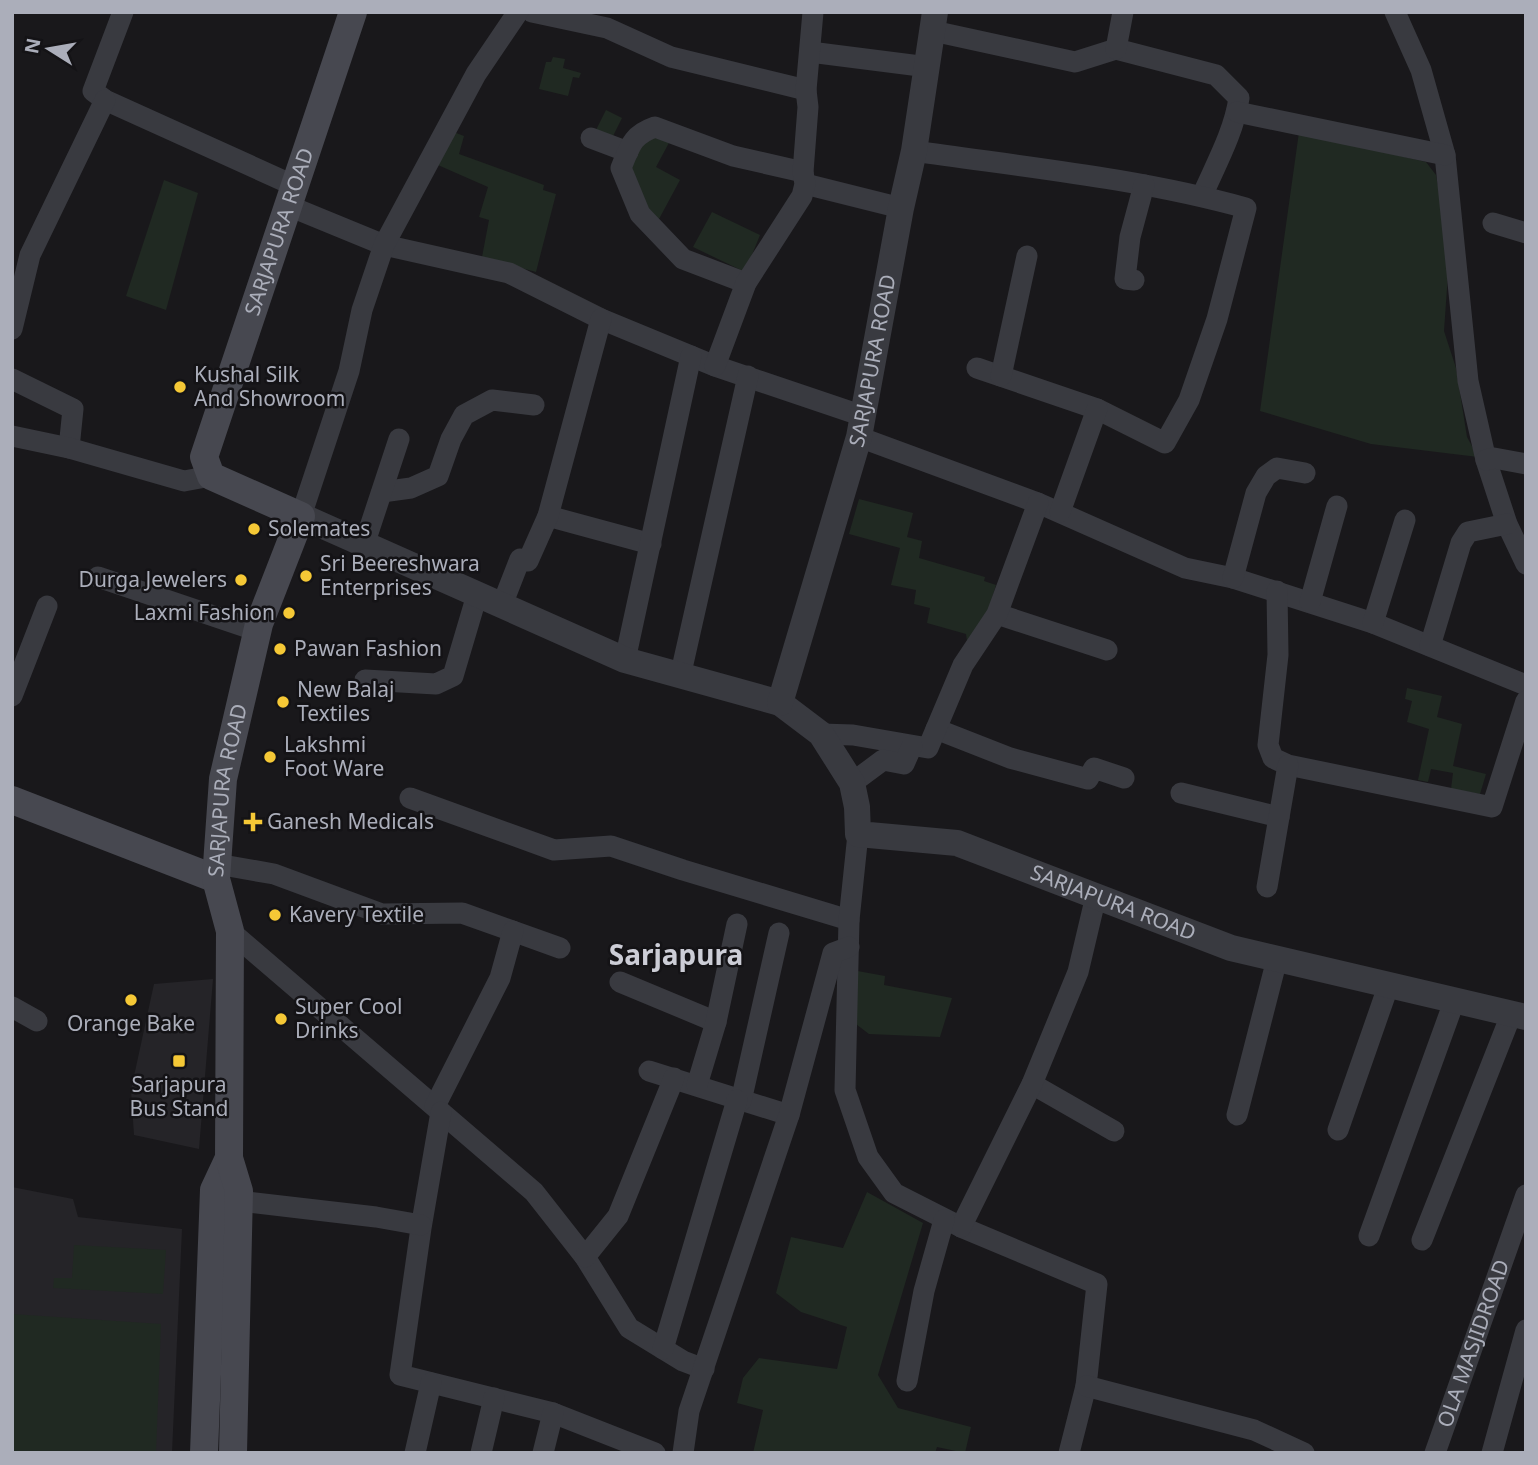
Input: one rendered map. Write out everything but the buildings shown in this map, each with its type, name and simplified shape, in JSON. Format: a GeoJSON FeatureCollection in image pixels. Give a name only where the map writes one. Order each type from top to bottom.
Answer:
{"type":"FeatureCollection","features":[{"type":"Feature","properties":{"kind":"main road","name":"SARJAPURA ROAD"},"geometry":{"type":"LineString","coordinates":[[211,476],[204,457],[353,12]]}},
{"type":"Feature","properties":{"kind":"main road"},"geometry":{"type":"LineString","coordinates":[[211,476],[301,516]]}},
{"type":"Feature","properties":{"kind":"main road","name":"SARJAPURA ROAD"},"geometry":{"type":"LineString","coordinates":[[233,1453],[239,1191],[229,1158],[230,931],[216,871],[223,779],[258,631],[301,516]]}},
{"type":"Feature","properties":{"kind":"main road"},"geometry":{"type":"LineString","coordinates":[[12,800],[216,871]]}},
{"type":"Feature","properties":{"kind":"main road","name":"SARJAPURA ROAD"},"geometry":{"type":"LineString","coordinates":[[204,1453],[214,1190],[229,1158]]}},
{"type":"Feature","properties":{"kind":"street"},"geometry":{"type":"LineString","coordinates":[[123,12],[93,91],[105,100],[384,245],[509,273],[601,318],[715,366],[748,376],[1185,568],[1233,578],[1373,623],[1526,685]]}},
{"type":"Feature","properties":{"kind":"street"},"geometry":{"type":"LineString","coordinates":[[518,12],[476,74],[384,245],[362,310],[349,371],[301,516],[625,660],[780,702],[821,734],[852,783],[858,807],[858,834],[849,920],[845,1090],[868,1157],[894,1193],[952,1224],[1097,1284],[1086,1386],[1069,1453]]}},
{"type":"Feature","properties":{"kind":"street"},"geometry":{"type":"LineString","coordinates":[[532,12],[607,28],[671,57],[806,90]]}},
{"type":"Feature","properties":{"kind":"street"},"geometry":{"type":"LineString","coordinates":[[715,366],[746,283],[802,195],[808,107],[806,90],[813,12]]}},
{"type":"Feature","properties":{"kind":"street"},"geometry":{"type":"LineString","coordinates":[[1116,49],[1123,12]]}},
{"type":"Feature","properties":{"kind":"street"},"geometry":{"type":"LineString","coordinates":[[1395,12],[1420,70],[1445,155],[1468,381],[1486,460],[1507,524],[1526,564]]}},
{"type":"Feature","properties":{"kind":"street"},"geometry":{"type":"LineString","coordinates":[[934,22],[1075,62],[1116,49],[1216,75],[1239,98],[1237,112],[1202,196]]}},
{"type":"Feature","properties":{"kind":"street","name":"SARJAPURA ROAD"},"geometry":{"type":"LineString","coordinates":[[780,702],[861,427],[914,151],[934,22]]}},
{"type":"Feature","properties":{"kind":"street"},"geometry":{"type":"LineString","coordinates":[[810,52],[928,67]]}},
{"type":"Feature","properties":{"kind":"street"},"geometry":{"type":"LineString","coordinates":[[12,329],[30,255],[105,100]]}},
{"type":"Feature","properties":{"kind":"street"},"geometry":{"type":"LineString","coordinates":[[1237,112],[1445,155]]}},
{"type":"Feature","properties":{"kind":"street"},"geometry":{"type":"LineString","coordinates":[[746,283],[683,259],[640,214],[621,168],[639,133],[655,127],[733,156],[901,208]]}},
{"type":"Feature","properties":{"kind":"street"},"geometry":{"type":"LineString","coordinates":[[591,138],[628,152]]}},
{"type":"Feature","properties":{"kind":"street"},"geometry":{"type":"LineString","coordinates":[[914,151],[1144,185],[1246,208],[1216,319],[1189,400],[1165,443],[1097,409],[976,368]]}},
{"type":"Feature","properties":{"kind":"street"},"geometry":{"type":"LineString","coordinates":[[1134,280],[1125,279],[1130,237],[1144,185]]}},
{"type":"Feature","properties":{"kind":"street"},"geometry":{"type":"LineString","coordinates":[[1493,223],[1526,233]]}},
{"type":"Feature","properties":{"kind":"street"},"geometry":{"type":"LineString","coordinates":[[1001,376],[1027,256]]}},
{"type":"Feature","properties":{"kind":"street"},"geometry":{"type":"LineString","coordinates":[[502,605],[520,559],[528,561],[548,516],[601,318]]}},
{"type":"Feature","properties":{"kind":"street"},"geometry":{"type":"LineString","coordinates":[[625,660],[691,356]]}},
{"type":"Feature","properties":{"kind":"street"},"geometry":{"type":"LineString","coordinates":[[680,677],[748,376]]}},
{"type":"Feature","properties":{"kind":"street"},"geometry":{"type":"LineString","coordinates":[[12,379],[72,410],[69,448]]}},
{"type":"Feature","properties":{"kind":"street"},"geometry":{"type":"LineString","coordinates":[[382,492],[411,488],[438,475],[451,439],[464,415],[492,400],[534,405]]}},
{"type":"Feature","properties":{"kind":"street"},"geometry":{"type":"LineString","coordinates":[[1060,512],[1097,409]]}},
{"type":"Feature","properties":{"kind":"street"},"geometry":{"type":"LineString","coordinates":[[12,436],[69,448],[184,481],[211,476]]}},
{"type":"Feature","properties":{"kind":"street"},"geometry":{"type":"LineString","coordinates":[[364,545],[399,439]]}},
{"type":"Feature","properties":{"kind":"street"},"geometry":{"type":"LineString","coordinates":[[1486,460],[1494,458],[1526,464]]}},
{"type":"Feature","properties":{"kind":"street"},"geometry":{"type":"LineString","coordinates":[[1233,578],[1260,484],[1277,468],[1305,473]]}},
{"type":"Feature","properties":{"kind":"street"},"geometry":{"type":"LineString","coordinates":[[821,734],[853,735],[928,748],[963,665],[997,614],[1038,503]]}},
{"type":"Feature","properties":{"kind":"street"},"geometry":{"type":"LineString","coordinates":[[1310,602],[1337,506]]}},
{"type":"Feature","properties":{"kind":"street"},"geometry":{"type":"LineString","coordinates":[[548,516],[651,544]]}},
{"type":"Feature","properties":{"kind":"street"},"geometry":{"type":"LineString","coordinates":[[1373,623],[1405,520]]}},
{"type":"Feature","properties":{"kind":"street"},"geometry":{"type":"LineString","coordinates":[[1430,646],[1461,543],[1468,532],[1507,524]]}},
{"type":"Feature","properties":{"kind":"street"},"geometry":{"type":"LineString","coordinates":[[98,577],[258,631]]}},
{"type":"Feature","properties":{"kind":"street"},"geometry":{"type":"LineString","coordinates":[[1277,591],[1278,655],[1268,745],[1273,758],[1287,765],[1492,807],[1526,701]]}},
{"type":"Feature","properties":{"kind":"street"},"geometry":{"type":"LineString","coordinates":[[365,680],[436,684],[453,676],[477,595]]}},
{"type":"Feature","properties":{"kind":"street"},"geometry":{"type":"LineString","coordinates":[[12,696],[47,606]]}},
{"type":"Feature","properties":{"kind":"street"},"geometry":{"type":"LineString","coordinates":[[997,614],[1107,650]]}},
{"type":"Feature","properties":{"kind":"street"},"geometry":{"type":"LineString","coordinates":[[936,729],[1010,758],[1088,779],[1094,768],[1124,778]]}},
{"type":"Feature","properties":{"kind":"street"},"geometry":{"type":"LineString","coordinates":[[852,783],[883,760],[904,764],[912,746]]}},
{"type":"Feature","properties":{"kind":"street"},"geometry":{"type":"LineString","coordinates":[[1267,887],[1287,765]]}},
{"type":"Feature","properties":{"kind":"street"},"geometry":{"type":"LineString","coordinates":[[1181,793],[1279,817]]}},
{"type":"Feature","properties":{"kind":"street"},"geometry":{"type":"LineString","coordinates":[[410,798],[554,850],[611,846],[849,920]]}},
{"type":"Feature","properties":{"kind":"street","name":"SARJAPURA ROAD"},"geometry":{"type":"LineString","coordinates":[[858,834],[957,843],[1231,948],[1518,1016]]}},
{"type":"Feature","properties":{"kind":"street"},"geometry":{"type":"LineString","coordinates":[[216,871],[274,874],[382,914],[462,913],[560,948]]}},
{"type":"Feature","properties":{"kind":"street"},"geometry":{"type":"LineString","coordinates":[[907,1381],[924,1291],[952,1224],[1032,1084],[1078,972],[1096,896]]}},
{"type":"Feature","properties":{"kind":"street"},"geometry":{"type":"LineString","coordinates":[[697,1085],[716,1021],[737,924]]}},
{"type":"Feature","properties":{"kind":"street"},"geometry":{"type":"LineString","coordinates":[[230,931],[534,1192],[585,1257],[629,1328],[683,1361],[704,1368]]}},
{"type":"Feature","properties":{"kind":"street"},"geometry":{"type":"LineString","coordinates":[[513,931],[500,978],[438,1109],[400,1375],[553,1413],[655,1453]]}},
{"type":"Feature","properties":{"kind":"street"},"geometry":{"type":"LineString","coordinates":[[663,1349],[739,1100],[779,933]]}},
{"type":"Feature","properties":{"kind":"street"},"geometry":{"type":"LineString","coordinates":[[683,1453],[689,1411],[789,1115],[833,953],[849,947]]}},
{"type":"Feature","properties":{"kind":"street"},"geometry":{"type":"LineString","coordinates":[[1237,1115],[1277,959]]}},
{"type":"Feature","properties":{"kind":"street"},"geometry":{"type":"LineString","coordinates":[[620,982],[716,1021]]}},
{"type":"Feature","properties":{"kind":"street"},"geometry":{"type":"LineString","coordinates":[[1338,1130],[1389,984]]}},
{"type":"Feature","properties":{"kind":"street"},"geometry":{"type":"LineString","coordinates":[[1369,1236],[1455,999]]}},
{"type":"Feature","properties":{"kind":"street"},"geometry":{"type":"LineString","coordinates":[[12,1007],[37,1021]]}},
{"type":"Feature","properties":{"kind":"street"},"geometry":{"type":"LineString","coordinates":[[1422,1240],[1518,1016]]}},
{"type":"Feature","properties":{"kind":"street"},"geometry":{"type":"LineString","coordinates":[[649,1071],[789,1115]]}},
{"type":"Feature","properties":{"kind":"street"},"geometry":{"type":"LineString","coordinates":[[585,1257],[618,1216],[674,1078]]}},
{"type":"Feature","properties":{"kind":"street"},"geometry":{"type":"LineString","coordinates":[[1032,1084],[1114,1131]]}},
{"type":"Feature","properties":{"kind":"street","name":"OLA MASJIDROAD"},"geometry":{"type":"LineString","coordinates":[[1435,1453],[1526,1195]]}},
{"type":"Feature","properties":{"kind":"street"},"geometry":{"type":"LineString","coordinates":[[239,1201],[422,1225]]}},
{"type":"Feature","properties":{"kind":"street"},"geometry":{"type":"LineString","coordinates":[[1492,1453],[1526,1330]]}},
{"type":"Feature","properties":{"kind":"street"},"geometry":{"type":"LineString","coordinates":[[415,1453],[431,1383]]}},
{"type":"Feature","properties":{"kind":"street"},"geometry":{"type":"LineString","coordinates":[[1086,1386],[1254,1430],[1304,1453]]}},
{"type":"Feature","properties":{"kind":"street"},"geometry":{"type":"LineString","coordinates":[[481,1453],[494,1398]]}},
{"type":"Feature","properties":{"kind":"street"},"geometry":{"type":"LineString","coordinates":[[543,1453],[553,1413]]}},
{"type":"Feature","properties":{"kind":"shaded area"},"geometry":{"type":"Polygon","coordinates":[[[553,57],[565,59],[563,68],[581,73],[579,78],[573,77],[568,96],[539,89],[546,62],[551,62],[553,57]]]}},
{"type":"Feature","properties":{"kind":"shaded area"},"geometry":{"type":"Polygon","coordinates":[[[606,110],[622,118],[611,140],[595,132],[606,110]]]}},
{"type":"Feature","properties":{"kind":"shaded area"},"geometry":{"type":"Polygon","coordinates":[[[451,131],[464,136],[459,154],[544,185],[543,190],[556,194],[536,272],[482,257],[489,220],[479,217],[488,187],[431,162],[451,131]]]}},
{"type":"Feature","properties":{"kind":"shaded area"},"geometry":{"type":"Polygon","coordinates":[[[1299,132],[1426,162],[1436,175],[1446,229],[1448,274],[1444,331],[1456,368],[1467,437],[1478,457],[1371,444],[1260,411],[1299,132]]]}},
{"type":"Feature","properties":{"kind":"shaded area"},"geometry":{"type":"Polygon","coordinates":[[[647,134],[671,139],[656,167],[680,180],[659,219],[645,211],[627,167],[647,134]]]}},
{"type":"Feature","properties":{"kind":"shaded area"},"geometry":{"type":"Polygon","coordinates":[[[164,180],[198,193],[166,310],[126,296],[164,180]]]}},
{"type":"Feature","properties":{"kind":"shaded area"},"geometry":{"type":"Polygon","coordinates":[[[712,212],[760,235],[745,272],[693,247],[712,212]]]}},
{"type":"Feature","properties":{"kind":"shaded area"},"geometry":{"type":"Polygon","coordinates":[[[859,499],[913,513],[907,537],[922,541],[919,558],[985,577],[984,581],[996,585],[985,621],[967,641],[966,634],[927,623],[930,608],[914,604],[916,590],[891,585],[900,548],[849,534],[859,499]]]}},
{"type":"Feature","properties":{"kind":"shaded area"},"geometry":{"type":"Polygon","coordinates":[[[1407,688],[1442,696],[1437,717],[1462,724],[1453,766],[1486,774],[1480,794],[1451,789],[1453,773],[1431,769],[1428,782],[1418,780],[1429,729],[1407,722],[1412,701],[1405,699],[1407,688]]]}},
{"type":"Feature","properties":{"kind":"shaded area"},"geometry":{"type":"Polygon","coordinates":[[[852,970],[885,976],[884,985],[952,998],[940,1037],[869,1034],[852,1021],[852,970]]]}},
{"type":"Feature","properties":{"kind":"shaded area"},"geometry":{"type":"Polygon","coordinates":[[[213,979],[199,1149],[134,1135],[131,1090],[154,984],[213,979]]]}},
{"type":"Feature","properties":{"kind":"shaded area"},"geometry":{"type":"Polygon","coordinates":[[[12,1187],[73,1199],[78,1217],[182,1229],[172,1453],[12,1453],[12,1187]]]}},
{"type":"Feature","properties":{"kind":"shaded area"},"geometry":{"type":"Polygon","coordinates":[[[867,1192],[923,1223],[878,1375],[898,1408],[971,1427],[965,1453],[937,1447],[935,1453],[753,1453],[763,1410],[737,1403],[743,1378],[759,1358],[837,1369],[847,1327],[801,1312],[776,1293],[791,1237],[843,1248],[867,1192]]]}},
{"type":"Feature","properties":{"kind":"shaded area"},"geometry":{"type":"Polygon","coordinates":[[[74,1245],[166,1250],[163,1294],[53,1288],[54,1278],[72,1278],[74,1245]]]}},
{"type":"Feature","properties":{"kind":"shaded area"},"geometry":{"type":"Polygon","coordinates":[[[12,1314],[161,1324],[156,1453],[12,1453],[12,1314]]]}},
{"type":"Feature","properties":{"kind":"place","name":"Kushal Silk And Showroom"},"geometry":{"type":"Point","coordinates":[180,387]}},
{"type":"Feature","properties":{"kind":"place","name":"Solemates"},"geometry":{"type":"Point","coordinates":[254,529]}},
{"type":"Feature","properties":{"kind":"place","name":"Sri Beereshwara Enterprises"},"geometry":{"type":"Point","coordinates":[306,576]}},
{"type":"Feature","properties":{"kind":"place","name":"Durga Jewelers"},"geometry":{"type":"Point","coordinates":[241,580]}},
{"type":"Feature","properties":{"kind":"place","name":"Laxmi Fashion"},"geometry":{"type":"Point","coordinates":[289,613]}},
{"type":"Feature","properties":{"kind":"place","name":"Pawan Fashion"},"geometry":{"type":"Point","coordinates":[280,649]}},
{"type":"Feature","properties":{"kind":"place","name":"New Balaj Textiles"},"geometry":{"type":"Point","coordinates":[283,702]}},
{"type":"Feature","properties":{"kind":"place","name":"Lakshmi Foot Ware"},"geometry":{"type":"Point","coordinates":[270,757]}},
{"type":"Feature","properties":{"kind":"place","name":"Ganesh Medicals"},"geometry":{"type":"Point","coordinates":[253,822]}},
{"type":"Feature","properties":{"kind":"place","name":"Kavery Textile"},"geometry":{"type":"Point","coordinates":[275,915]}},
{"type":"Feature","properties":{"kind":"place","name":"Orange Bake"},"geometry":{"type":"Point","coordinates":[131,1000]}},
{"type":"Feature","properties":{"kind":"place","name":"Super Cool Drinks"},"geometry":{"type":"Point","coordinates":[281,1019]}},
{"type":"Feature","properties":{"kind":"place","name":"Sarjapura Bus Stand"},"geometry":{"type":"Point","coordinates":[179,1061]}},
{"type":"Feature","properties":{"kind":"district","name":"Sarjapura"},"geometry":{"type":"Point","coordinates":[676,955]}}]}
